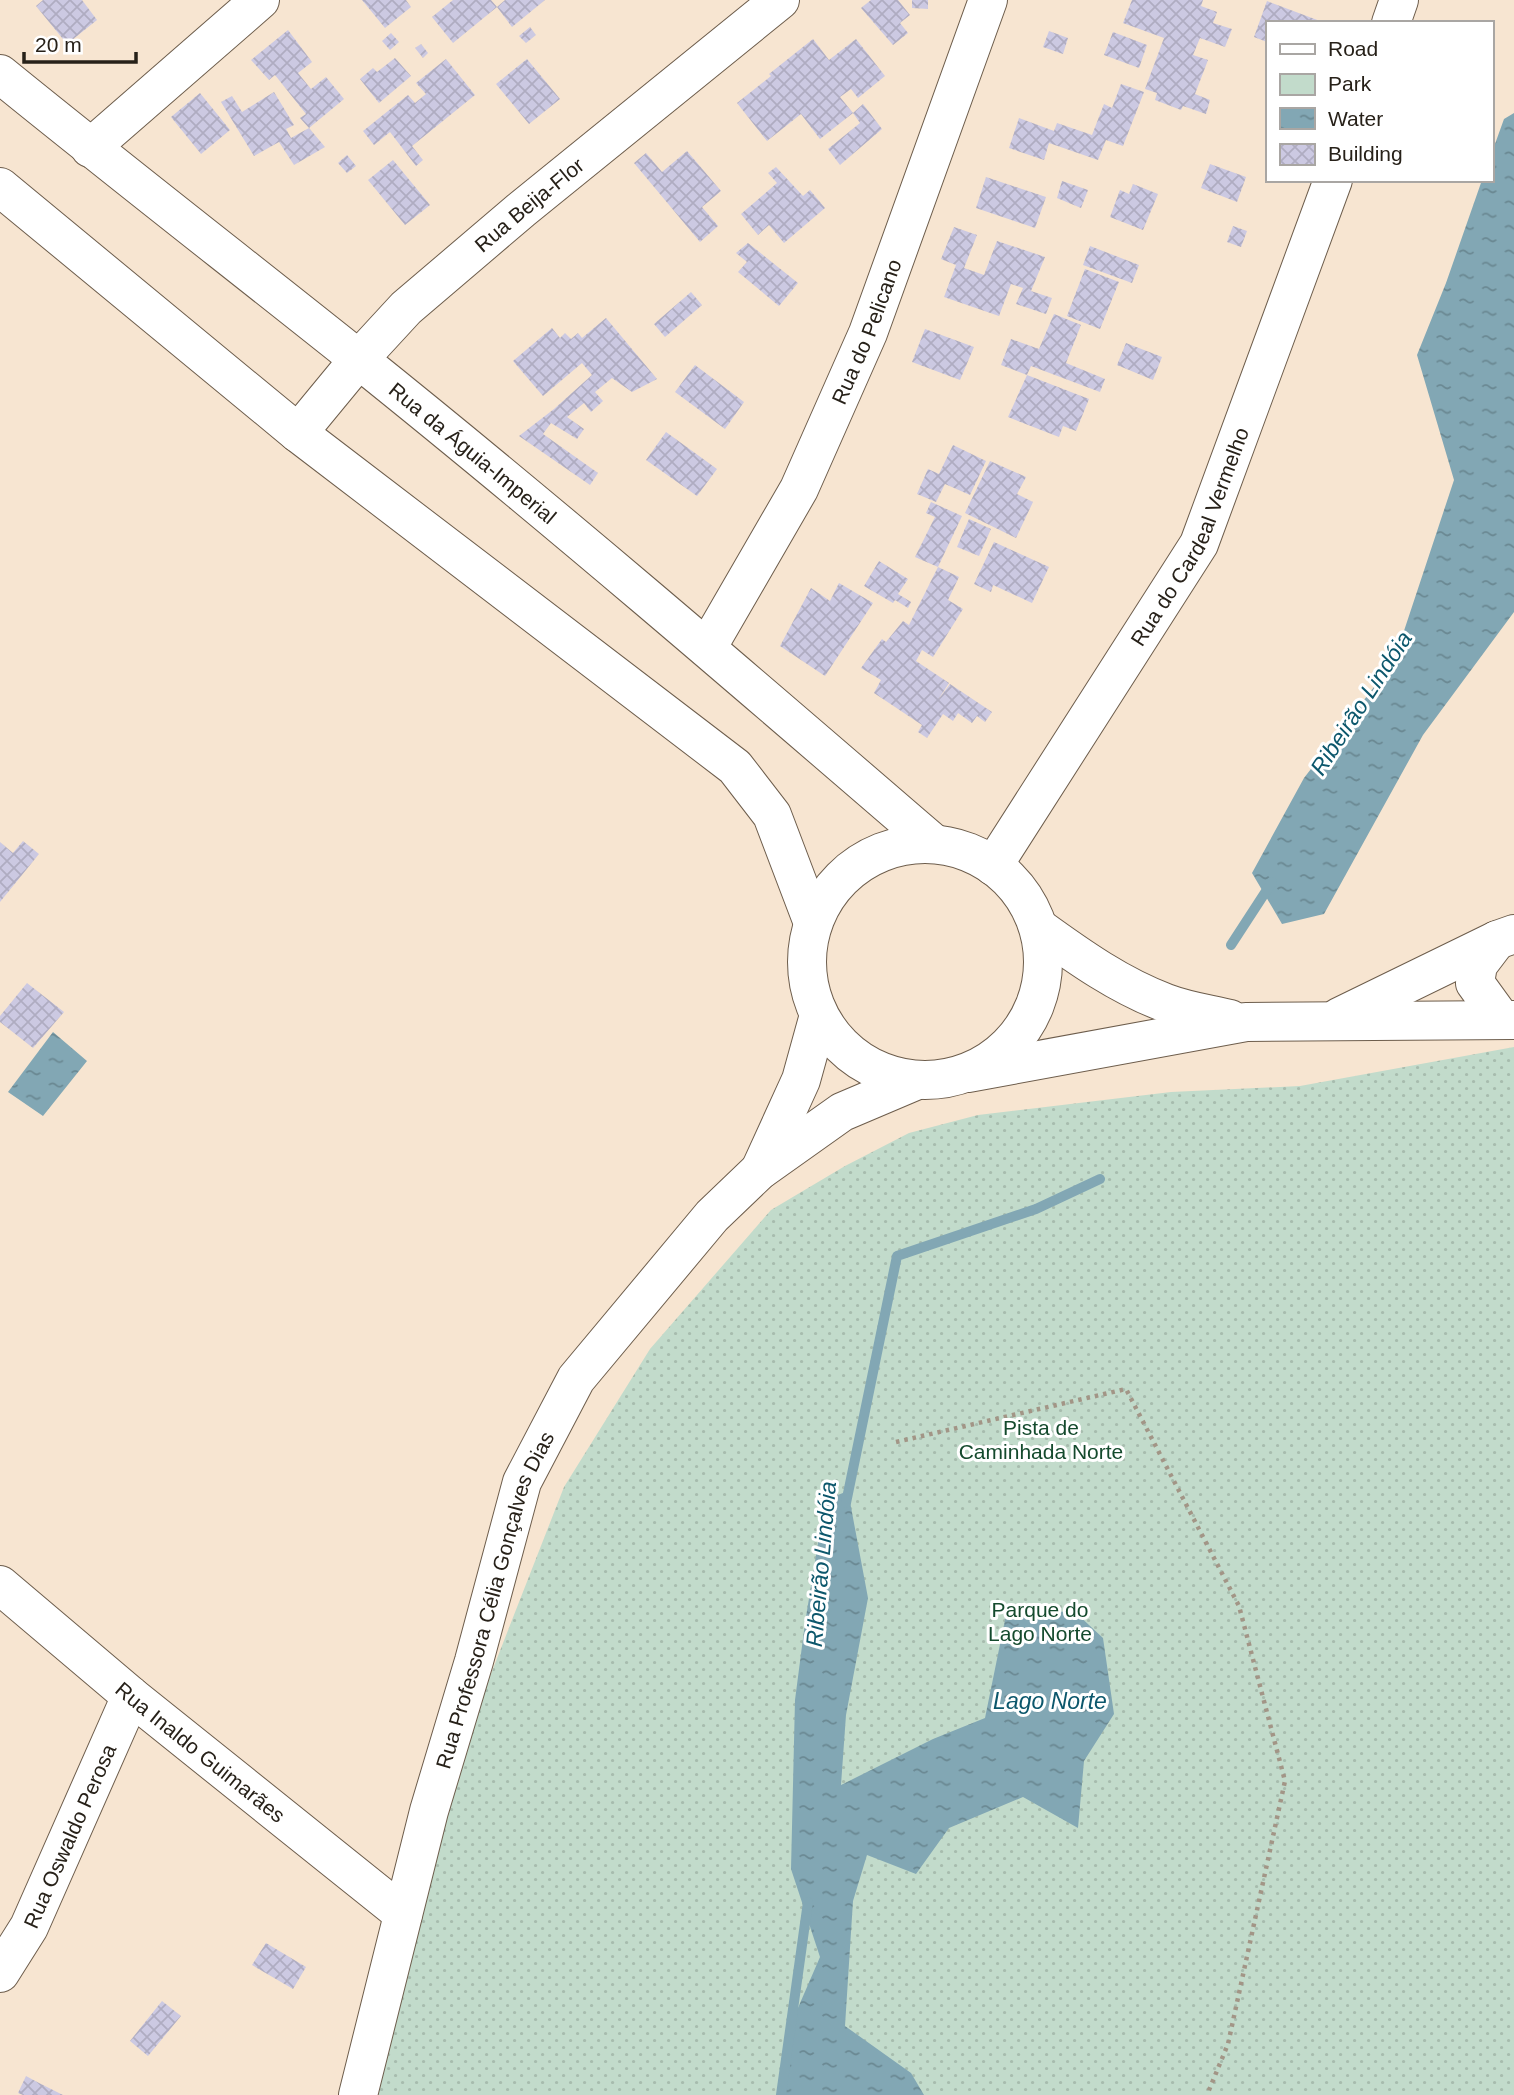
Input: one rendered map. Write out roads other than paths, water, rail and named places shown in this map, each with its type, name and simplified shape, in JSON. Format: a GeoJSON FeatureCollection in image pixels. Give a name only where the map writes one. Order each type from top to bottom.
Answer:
{"type":"FeatureCollection","features":[{"type":"Feature","properties":{"kind":"street"},"geometry":{"type":"LineString","coordinates":[[90,148],[260,0]]}},
{"type":"Feature","properties":{"kind":"street","name":"Rua Beija-Flor"},"geometry":{"type":"LineString","coordinates":[[298,433],[359,359],[406,308],[521,210],[780,0]]}},
{"type":"Feature","properties":{"kind":"street","name":"Rua do Pelicano"},"geometry":{"type":"LineString","coordinates":[[707,648],[799,489],[868,332],[988,0]]}},
{"type":"Feature","properties":{"kind":"street"},"geometry":{"type":"LineString","coordinates":[[1392,21],[1399,0]]}},
{"type":"Feature","properties":{"kind":"street","name":"Rua da Águia-Imperial"},"geometry":{"type":"LineString","coordinates":[[0,74],[359,359],[707,648],[933,843]]}},
{"type":"Feature","properties":{"kind":"street","name":"Rua do Cardeal Vermelho"},"geometry":{"type":"LineString","coordinates":[[993,866],[1199,544],[1332,182]]}},
{"type":"Feature","properties":{"kind":"street"},"geometry":{"type":"LineString","coordinates":[[0,187],[298,433],[735,767],[772,815],[813,923]]}},
{"type":"Feature","properties":{"kind":"street"},"geometry":{"type":"LineString","coordinates":[[968,1073],[998,1055],[1023,1030],[1039,998],[1044,963],[1039,928],[1032,909],[1007,875],[971,852],[933,843],[895,847],[859,863],[831,889],[813,923],[807,949],[807,976],[819,1015],[842,1048],[876,1070],[915,1080],[942,1080],[1246,1023],[1507,1019]]}},
{"type":"Feature","properties":{"kind":"street"},"geometry":{"type":"LineString","coordinates":[[1039,928],[1077,956],[1134,990],[1170,1004],[1246,1023]]}},
{"type":"Feature","properties":{"kind":"street"},"geometry":{"type":"LineString","coordinates":[[1330,1021],[1505,937]]}},
{"type":"Feature","properties":{"kind":"street"},"geometry":{"type":"LineString","coordinates":[[1505,937],[1478,965],[1475,983],[1507,1019]]}},
{"type":"Feature","properties":{"kind":"street"},"geometry":{"type":"LineString","coordinates":[[759,1171],[801,1080],[819,1015]]}},
{"type":"Feature","properties":{"kind":"street"},"geometry":{"type":"LineString","coordinates":[[759,1171],[842,1112],[915,1080]]}},
{"type":"Feature","properties":{"kind":"street","name":"Rua Professora Célia Gonçalves Dias"},"geometry":{"type":"LineString","coordinates":[[358,2095],[429,1811],[523,1482],[576,1379],[712,1216],[759,1171]]}},
{"type":"Feature","properties":{"kind":"street","name":"Rua Inaldo Guimarães"},"geometry":{"type":"LineString","coordinates":[[0,1585],[131,1696],[403,1913]]}},
{"type":"Feature","properties":{"kind":"street","name":"Rua Oswaldo Perosa"},"geometry":{"type":"LineString","coordinates":[[0,1973],[29,1927],[131,1696]]}},
{"type":"Feature","properties":{"kind":"water"},"geometry":{"type":"Polygon","coordinates":[[[1514,113],[1514,612],[1423,735],[1324,914],[1282,924],[1252,873],[1304,778],[1394,661],[1454,480],[1417,355],[1481,182],[1493,182],[1493,149],[1504,119],[1514,113]]]}},
{"type":"Feature","properties":{"kind":"water"},"geometry":{"type":"Polygon","coordinates":[[[53,1032],[87,1061],[43,1116],[8,1092],[53,1032]]]}},
{"type":"Feature","properties":{"kind":"water","name":"Lago Norte"},"geometry":{"type":"Polygon","coordinates":[[[848,1491],[868,1598],[846,1715],[841,1785],[933,1739],[985,1718],[1007,1610],[1075,1612],[1103,1638],[1114,1714],[1084,1761],[1078,1828],[1023,1797],[949,1828],[916,1874],[867,1855],[853,1901],[845,2026],[911,2073],[924,2095],[784,2095],[791,2024],[820,1957],[791,1869],[795,1700],[825,1500],[848,1491]]]}},
{"type":"Feature","properties":{"kind":"waterway","name":"Ribeirão Lindóia"},"geometry":{"type":"LineString","coordinates":[[1231,945],[1272,882]]}},
{"type":"Feature","properties":{"kind":"waterway","name":"Ribeirão Lindóia"},"geometry":{"type":"LineString","coordinates":[[846,1503],[897,1256],[1036,1209],[1100,1179]]}},
{"type":"Feature","properties":{"kind":"waterway","name":"Ribeirão Lindóia"},"geometry":{"type":"LineString","coordinates":[[781,2095],[808,1902]]}},
{"type":"Feature","properties":{"kind":"park label","name":"Pista de Caminhada Norte"},"geometry":{"type":"Point","coordinates":[1041,1439]}},
{"type":"Feature","properties":{"kind":"park label","name":"Parque do Lago Norte"},"geometry":{"type":"Point","coordinates":[1040,1621]}}]}
